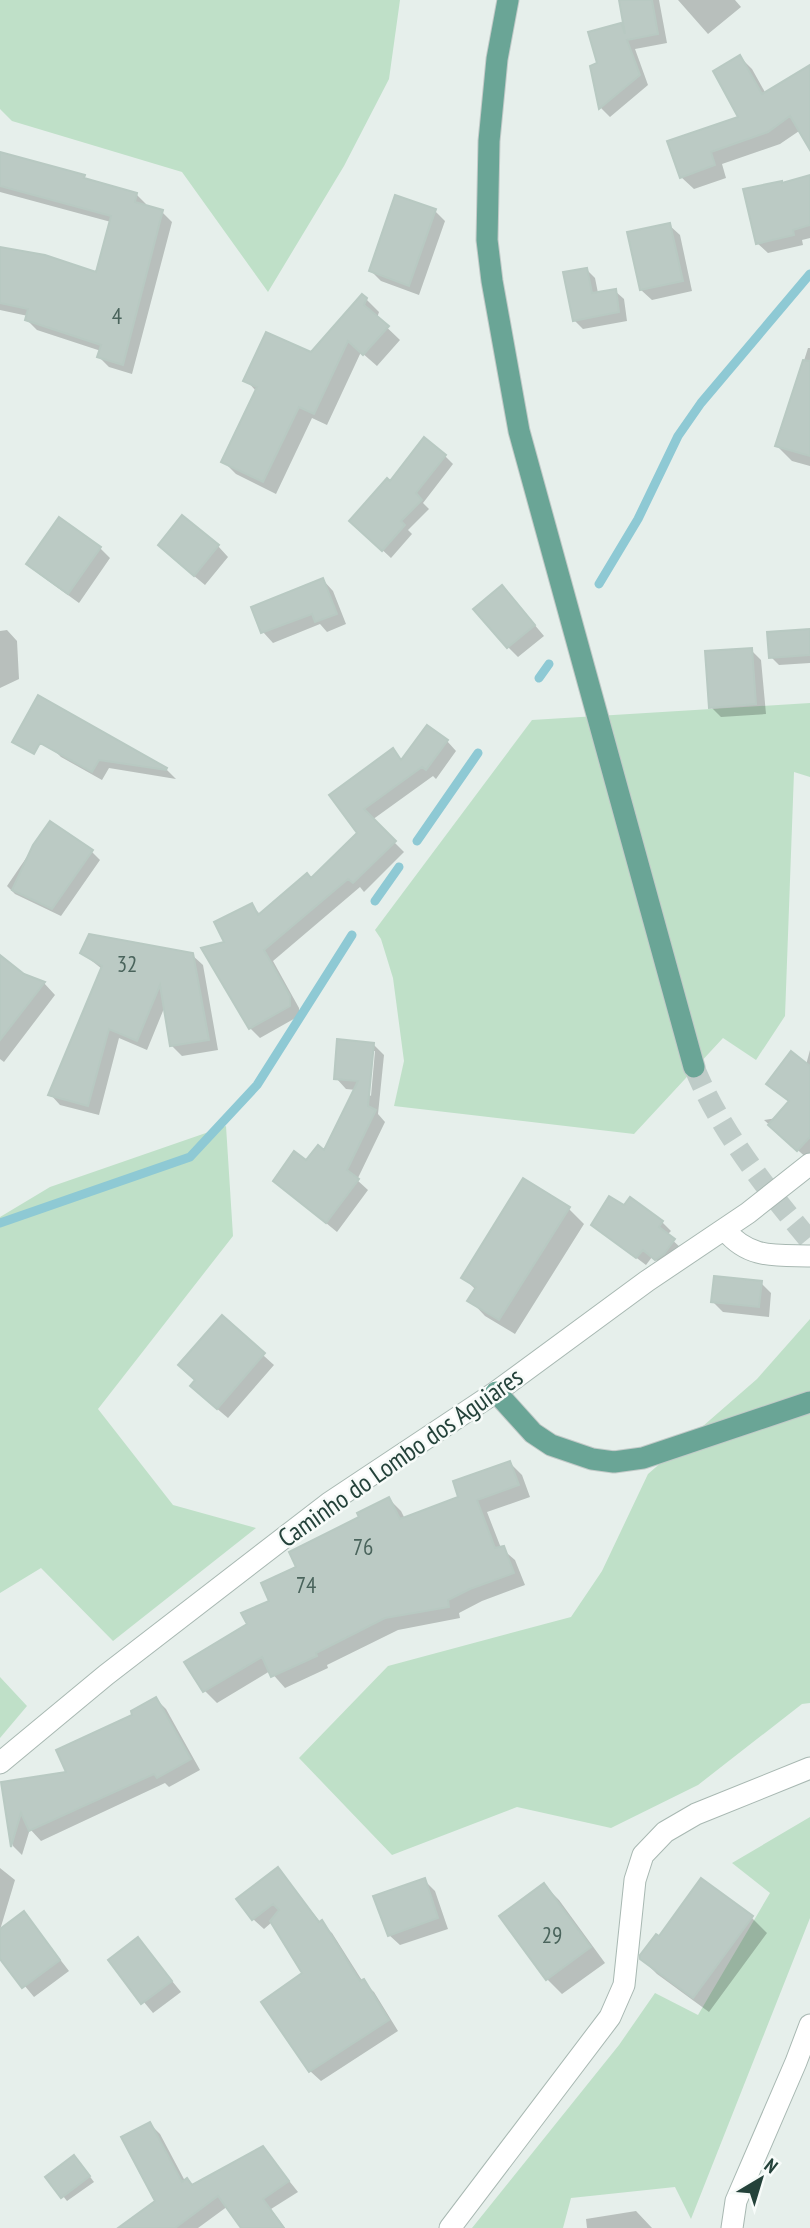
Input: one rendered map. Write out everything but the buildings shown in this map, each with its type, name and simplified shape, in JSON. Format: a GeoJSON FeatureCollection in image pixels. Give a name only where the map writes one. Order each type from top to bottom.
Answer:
{"type":"FeatureCollection","features":[{"type":"Feature","properties":{"kind":"main road"},"geometry":{"type":"LineString","coordinates":[[508,0],[496,59],[489,135],[487,240],[492,281],[519,431],[694,1066]]}},
{"type":"Feature","properties":{"kind":"main road"},"geometry":{"type":"LineString","coordinates":[[496,1392],[533,1433],[551,1445],[592,1459],[614,1462],[643,1458],[810,1402]]}},
{"type":"Feature","properties":{"kind":"street","name":"Caminho do Lombo dos Aguiares"},"geometry":{"type":"LineString","coordinates":[[0,1763],[106,1675],[319,1511],[496,1392],[647,1281],[725,1230],[810,1164]]}},
{"type":"Feature","properties":{"kind":"street"},"geometry":{"type":"LineString","coordinates":[[725,1230],[735,1242],[756,1253],[810,1256]]}},
{"type":"Feature","properties":{"kind":"street"},"geometry":{"type":"LineString","coordinates":[[450,2228],[610,2017],[624,1985],[635,1880],[643,1855],[665,1832],[696,1814],[810,1768]]}},
{"type":"Feature","properties":{"kind":"street"},"geometry":{"type":"LineString","coordinates":[[732,2228],[736,2201],[810,2025]]}},
{"type":"Feature","properties":{"kind":"green space"},"geometry":{"type":"Polygon","coordinates":[[[0,0],[400,0],[389,79],[344,166],[268,292],[182,172],[12,121],[0,109],[0,0]]]}},
{"type":"Feature","properties":{"kind":"green space"},"geometry":{"type":"Polygon","coordinates":[[[810,703],[810,777],[794,772],[785,1016],[756,1060],[723,1038],[634,1134],[394,1106],[404,1061],[393,978],[381,939],[375,930],[532,720],[810,703]]]}},
{"type":"Feature","properties":{"kind":"green space"},"geometry":{"type":"Polygon","coordinates":[[[226,1126],[233,1236],[98,1409],[173,1505],[256,1528],[113,1641],[41,1568],[0,1593],[0,1217],[50,1187],[226,1126]]]}},
{"type":"Feature","properties":{"kind":"green space"},"geometry":{"type":"Polygon","coordinates":[[[810,1319],[810,1703],[802,1704],[698,1785],[611,1828],[517,1807],[392,1855],[299,1758],[388,1666],[571,1617],[602,1571],[648,1474],[757,1379],[810,1319]]]}},
{"type":"Feature","properties":{"kind":"green space"},"geometry":{"type":"Polygon","coordinates":[[[0,1677],[27,1706],[0,1738],[0,1677]]]}},
{"type":"Feature","properties":{"kind":"green space"},"geometry":{"type":"Polygon","coordinates":[[[810,1817],[810,1918],[691,2219],[675,2187],[571,2198],[563,2228],[472,2228],[619,2045],[655,1993],[698,2015],[770,1893],[732,1863],[810,1817]]]}},
{"type":"Feature","properties":{"kind":"waterway"},"geometry":{"type":"LineString","coordinates":[[599,584],[638,519],[678,436],[701,403],[810,274]]}},
{"type":"Feature","properties":{"kind":"waterway"},"geometry":{"type":"LineString","coordinates":[[539,678],[549,664]]}},
{"type":"Feature","properties":{"kind":"waterway"},"geometry":{"type":"LineString","coordinates":[[417,841],[478,753]]}},
{"type":"Feature","properties":{"kind":"waterway"},"geometry":{"type":"LineString","coordinates":[[375,901],[399,867]]}},
{"type":"Feature","properties":{"kind":"waterway"},"geometry":{"type":"LineString","coordinates":[[0,1223],[190,1157],[257,1085],[352,935]]}},
{"type":"Feature","properties":{"kind":"tunnel"},"geometry":{"type":"LineString","coordinates":[[694,1067],[731,1136],[810,1241]]}}]}
